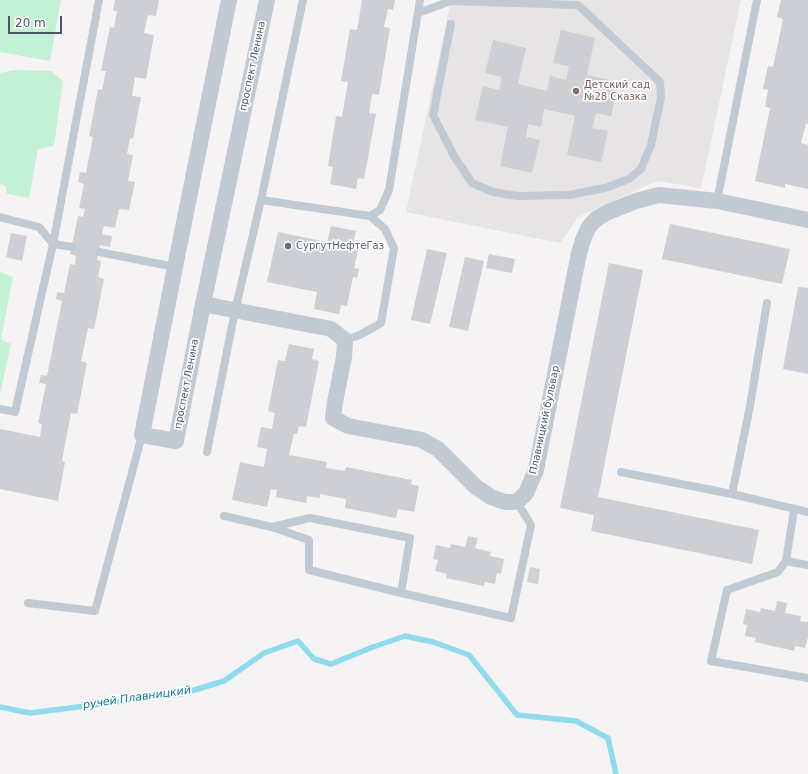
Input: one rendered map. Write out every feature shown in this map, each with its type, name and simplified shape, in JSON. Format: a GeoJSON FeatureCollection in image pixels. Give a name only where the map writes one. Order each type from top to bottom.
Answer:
{"type":"FeatureCollection","features":[{"type":"Feature","properties":{"kind":"street"},"geometry":{"type":"LineString","coordinates":[[142,435],[174,267],[229,0]]}},
{"type":"Feature","properties":{"kind":"street","name":"проспект Ленина"},"geometry":{"type":"LineString","coordinates":[[142,435],[176,441],[203,304],[267,0]]}},
{"type":"Feature","properties":{"kind":"street","name":"Плавницкий бульвар"},"geometry":{"type":"LineString","coordinates":[[517,502],[526,493],[536,470],[579,253],[589,227],[596,219],[608,212],[636,201],[659,195],[717,201],[808,220]]}},
{"type":"Feature","properties":{"kind":"street"},"geometry":{"type":"LineString","coordinates":[[203,304],[331,329],[345,340],[344,357],[333,418],[348,426],[422,440],[438,450],[476,486],[491,497],[505,502],[517,502]]}},
{"type":"Feature","properties":{"kind":"lane"},"geometry":{"type":"LineString","coordinates":[[0,409],[16,412],[53,244],[99,0]]}},
{"type":"Feature","properties":{"kind":"lane"},"geometry":{"type":"LineString","coordinates":[[207,452],[235,311],[261,200],[303,0]]}},
{"type":"Feature","properties":{"kind":"lane"},"geometry":{"type":"LineString","coordinates":[[370,216],[380,210],[389,190],[420,0]]}},
{"type":"Feature","properties":{"kind":"lane"},"geometry":{"type":"LineString","coordinates":[[717,201],[757,0]]}},
{"type":"Feature","properties":{"kind":"lane"},"geometry":{"type":"LineString","coordinates":[[418,13],[451,1],[578,5],[660,82],[661,97],[651,145],[641,169],[629,179],[605,188],[569,194],[518,196],[493,192],[472,183],[454,156],[433,115],[450,24]]}},
{"type":"Feature","properties":{"kind":"lane"},"geometry":{"type":"LineString","coordinates":[[261,200],[370,216],[385,229],[394,248],[381,323],[360,335],[345,340]]}},
{"type":"Feature","properties":{"kind":"lane"},"geometry":{"type":"LineString","coordinates":[[0,217],[39,227],[53,244],[72,247]]}},
{"type":"Feature","properties":{"kind":"lane"},"geometry":{"type":"LineString","coordinates":[[99,252],[174,267]]}},
{"type":"Feature","properties":{"kind":"lane"},"geometry":{"type":"LineString","coordinates":[[732,494],[750,406],[767,303]]}},
{"type":"Feature","properties":{"kind":"lane"},"geometry":{"type":"LineString","coordinates":[[28,603],[95,611],[142,435]]}},
{"type":"Feature","properties":{"kind":"lane"},"geometry":{"type":"LineString","coordinates":[[621,472],[732,494],[794,510],[808,512]]}},
{"type":"Feature","properties":{"kind":"lane"},"geometry":{"type":"LineString","coordinates":[[224,516],[272,527],[309,540],[309,570],[511,618],[531,525],[517,502]]}},
{"type":"Feature","properties":{"kind":"lane"},"geometry":{"type":"LineString","coordinates":[[794,510],[786,561],[778,572],[727,590],[712,661],[808,678]]}},
{"type":"Feature","properties":{"kind":"lane"},"geometry":{"type":"LineString","coordinates":[[272,527],[310,518],[410,538],[401,593]]}},
{"type":"Feature","properties":{"kind":"lane"},"geometry":{"type":"LineString","coordinates":[[786,561],[808,565]]}},
{"type":"Feature","properties":{"kind":"shaded area","name":"Детский сад №28 Сказка"},"geometry":{"type":"Polygon","coordinates":[[[451,0],[741,0],[701,188],[657,181],[578,217],[560,243],[406,212],[451,0]]]}},
{"type":"Feature","properties":{"kind":"green space"},"geometry":{"type":"Polygon","coordinates":[[[0,0],[61,0],[50,61],[0,52],[0,0]]]}},
{"type":"Feature","properties":{"kind":"green space"},"geometry":{"type":"Polygon","coordinates":[[[15,70],[51,71],[63,81],[54,146],[38,149],[29,198],[7,194],[5,185],[0,184],[0,73],[15,70]]]}},
{"type":"Feature","properties":{"kind":"green space"},"geometry":{"type":"Polygon","coordinates":[[[0,272],[13,277],[1,339],[11,344],[0,394],[0,272]]]}},
{"type":"Feature","properties":{"kind":"building"},"geometry":{"type":"Polygon","coordinates":[[[115,0],[159,0],[156,16],[148,15],[144,33],[154,35],[146,79],[135,77],[132,96],[141,97],[133,139],[130,138],[127,154],[133,155],[128,181],[135,182],[129,210],[119,209],[115,228],[104,226],[102,234],[112,236],[110,247],[100,245],[97,260],[101,261],[98,277],[104,279],[94,329],[88,328],[81,361],[87,363],[77,414],[71,413],[62,461],[65,462],[58,501],[0,489],[0,429],[40,437],[42,424],[38,423],[46,384],[39,383],[41,375],[47,376],[62,301],[56,299],[57,292],[64,293],[70,264],[75,265],[76,256],[70,254],[78,216],[83,217],[85,209],[79,208],[84,184],[78,182],[80,172],[86,173],[93,137],[89,136],[98,89],[102,90],[106,71],[101,71],[110,27],[114,28],[117,11],[113,11],[115,0]]]}},
{"type":"Feature","properties":{"kind":"building"},"geometry":{"type":"Polygon","coordinates":[[[362,0],[395,0],[393,10],[388,9],[384,27],[390,28],[379,95],[372,94],[369,113],[376,114],[364,179],[358,178],[356,189],[330,184],[333,167],[328,166],[336,116],[342,117],[348,82],[341,81],[350,29],[357,30],[362,0]]]}},
{"type":"Feature","properties":{"kind":"building"},"geometry":{"type":"Polygon","coordinates":[[[781,0],[808,0],[808,124],[806,123],[801,143],[808,145],[808,189],[785,184],[785,188],[755,181],[770,108],[765,107],[768,90],[763,89],[768,66],[773,67],[783,19],[777,17],[781,0]]]}},
{"type":"Feature","properties":{"kind":"building"},"geometry":{"type":"Polygon","coordinates":[[[561,30],[595,38],[587,75],[619,82],[611,116],[596,113],[592,128],[608,131],[601,162],[567,155],[575,116],[544,109],[541,127],[528,124],[526,137],[540,140],[532,173],[500,166],[508,127],[475,120],[483,86],[499,90],[502,77],[485,73],[493,40],[526,48],[518,84],[547,91],[550,76],[566,80],[569,66],[553,63],[561,30]]]}},
{"type":"Feature","properties":{"kind":"building"},"geometry":{"type":"Polygon","coordinates":[[[670,224],[790,249],[782,284],[662,259],[670,224]]]}},
{"type":"Feature","properties":{"kind":"building"},"geometry":{"type":"Polygon","coordinates":[[[331,226],[356,231],[354,240],[360,241],[354,268],[359,269],[357,278],[353,277],[347,306],[341,305],[339,314],[314,309],[317,292],[267,282],[278,232],[327,242],[331,226]]]}},
{"type":"Feature","properties":{"kind":"building"},"geometry":{"type":"Polygon","coordinates":[[[11,233],[27,236],[22,261],[6,257],[11,233]]]}},
{"type":"Feature","properties":{"kind":"building"},"geometry":{"type":"Polygon","coordinates":[[[427,249],[447,253],[430,324],[411,320],[427,249]]]}},
{"type":"Feature","properties":{"kind":"building"},"geometry":{"type":"Polygon","coordinates":[[[489,254],[515,259],[512,273],[486,268],[489,254]]]}},
{"type":"Feature","properties":{"kind":"building"},"geometry":{"type":"Polygon","coordinates":[[[465,257],[484,261],[468,331],[449,327],[465,257]]]}},
{"type":"Feature","properties":{"kind":"building"},"geometry":{"type":"Polygon","coordinates":[[[609,263],[643,270],[598,497],[759,530],[752,564],[591,531],[594,515],[560,508],[609,263]]]}},
{"type":"Feature","properties":{"kind":"building"},"geometry":{"type":"Polygon","coordinates":[[[798,287],[808,288],[808,374],[783,369],[798,287]]]}},
{"type":"Feature","properties":{"kind":"building"},"geometry":{"type":"Polygon","coordinates":[[[289,344],[314,349],[312,359],[319,361],[306,427],[299,426],[297,434],[294,434],[289,455],[327,462],[326,468],[345,471],[346,467],[412,480],[411,484],[419,486],[414,512],[398,509],[396,518],[345,508],[346,499],[320,494],[320,498],[307,496],[306,503],[276,497],[277,490],[271,489],[267,507],[232,500],[240,462],[264,467],[267,449],[257,447],[261,427],[272,429],[275,413],[268,411],[278,360],[285,361],[289,344]]]}},
{"type":"Feature","properties":{"kind":"building"},"geometry":{"type":"Polygon","coordinates":[[[468,536],[478,538],[475,548],[491,552],[490,556],[504,559],[501,574],[497,573],[495,584],[485,582],[484,586],[446,578],[447,574],[435,571],[438,560],[433,559],[436,545],[450,548],[451,544],[465,547],[468,536]]]}},
{"type":"Feature","properties":{"kind":"building"},"geometry":{"type":"Polygon","coordinates":[[[530,567],[540,569],[538,584],[527,582],[530,567]]]}},
{"type":"Feature","properties":{"kind":"building"},"geometry":{"type":"Polygon","coordinates":[[[777,601],[787,603],[785,613],[801,616],[800,621],[808,622],[808,637],[805,648],[795,646],[794,651],[755,642],[756,638],[745,636],[747,625],[743,624],[746,609],[760,612],[761,608],[775,611],[777,601]]]}},
{"type":"Feature","properties":{"kind":"waterway","name":"ручей Плавницкий"},"geometry":{"type":"LineString","coordinates":[[0,707],[30,713],[181,694],[224,681],[264,653],[298,641],[314,659],[331,664],[405,636],[433,642],[469,655],[517,715],[576,721],[608,738],[616,774]]}},
{"type":"Feature","properties":{"kind":"place","name":"Детский сад №28 Сказка"},"geometry":{"type":"Point","coordinates":[576,91]}},
{"type":"Feature","properties":{"kind":"place","name":"СургутНефтеГаз"},"geometry":{"type":"Point","coordinates":[288,246]}}]}
